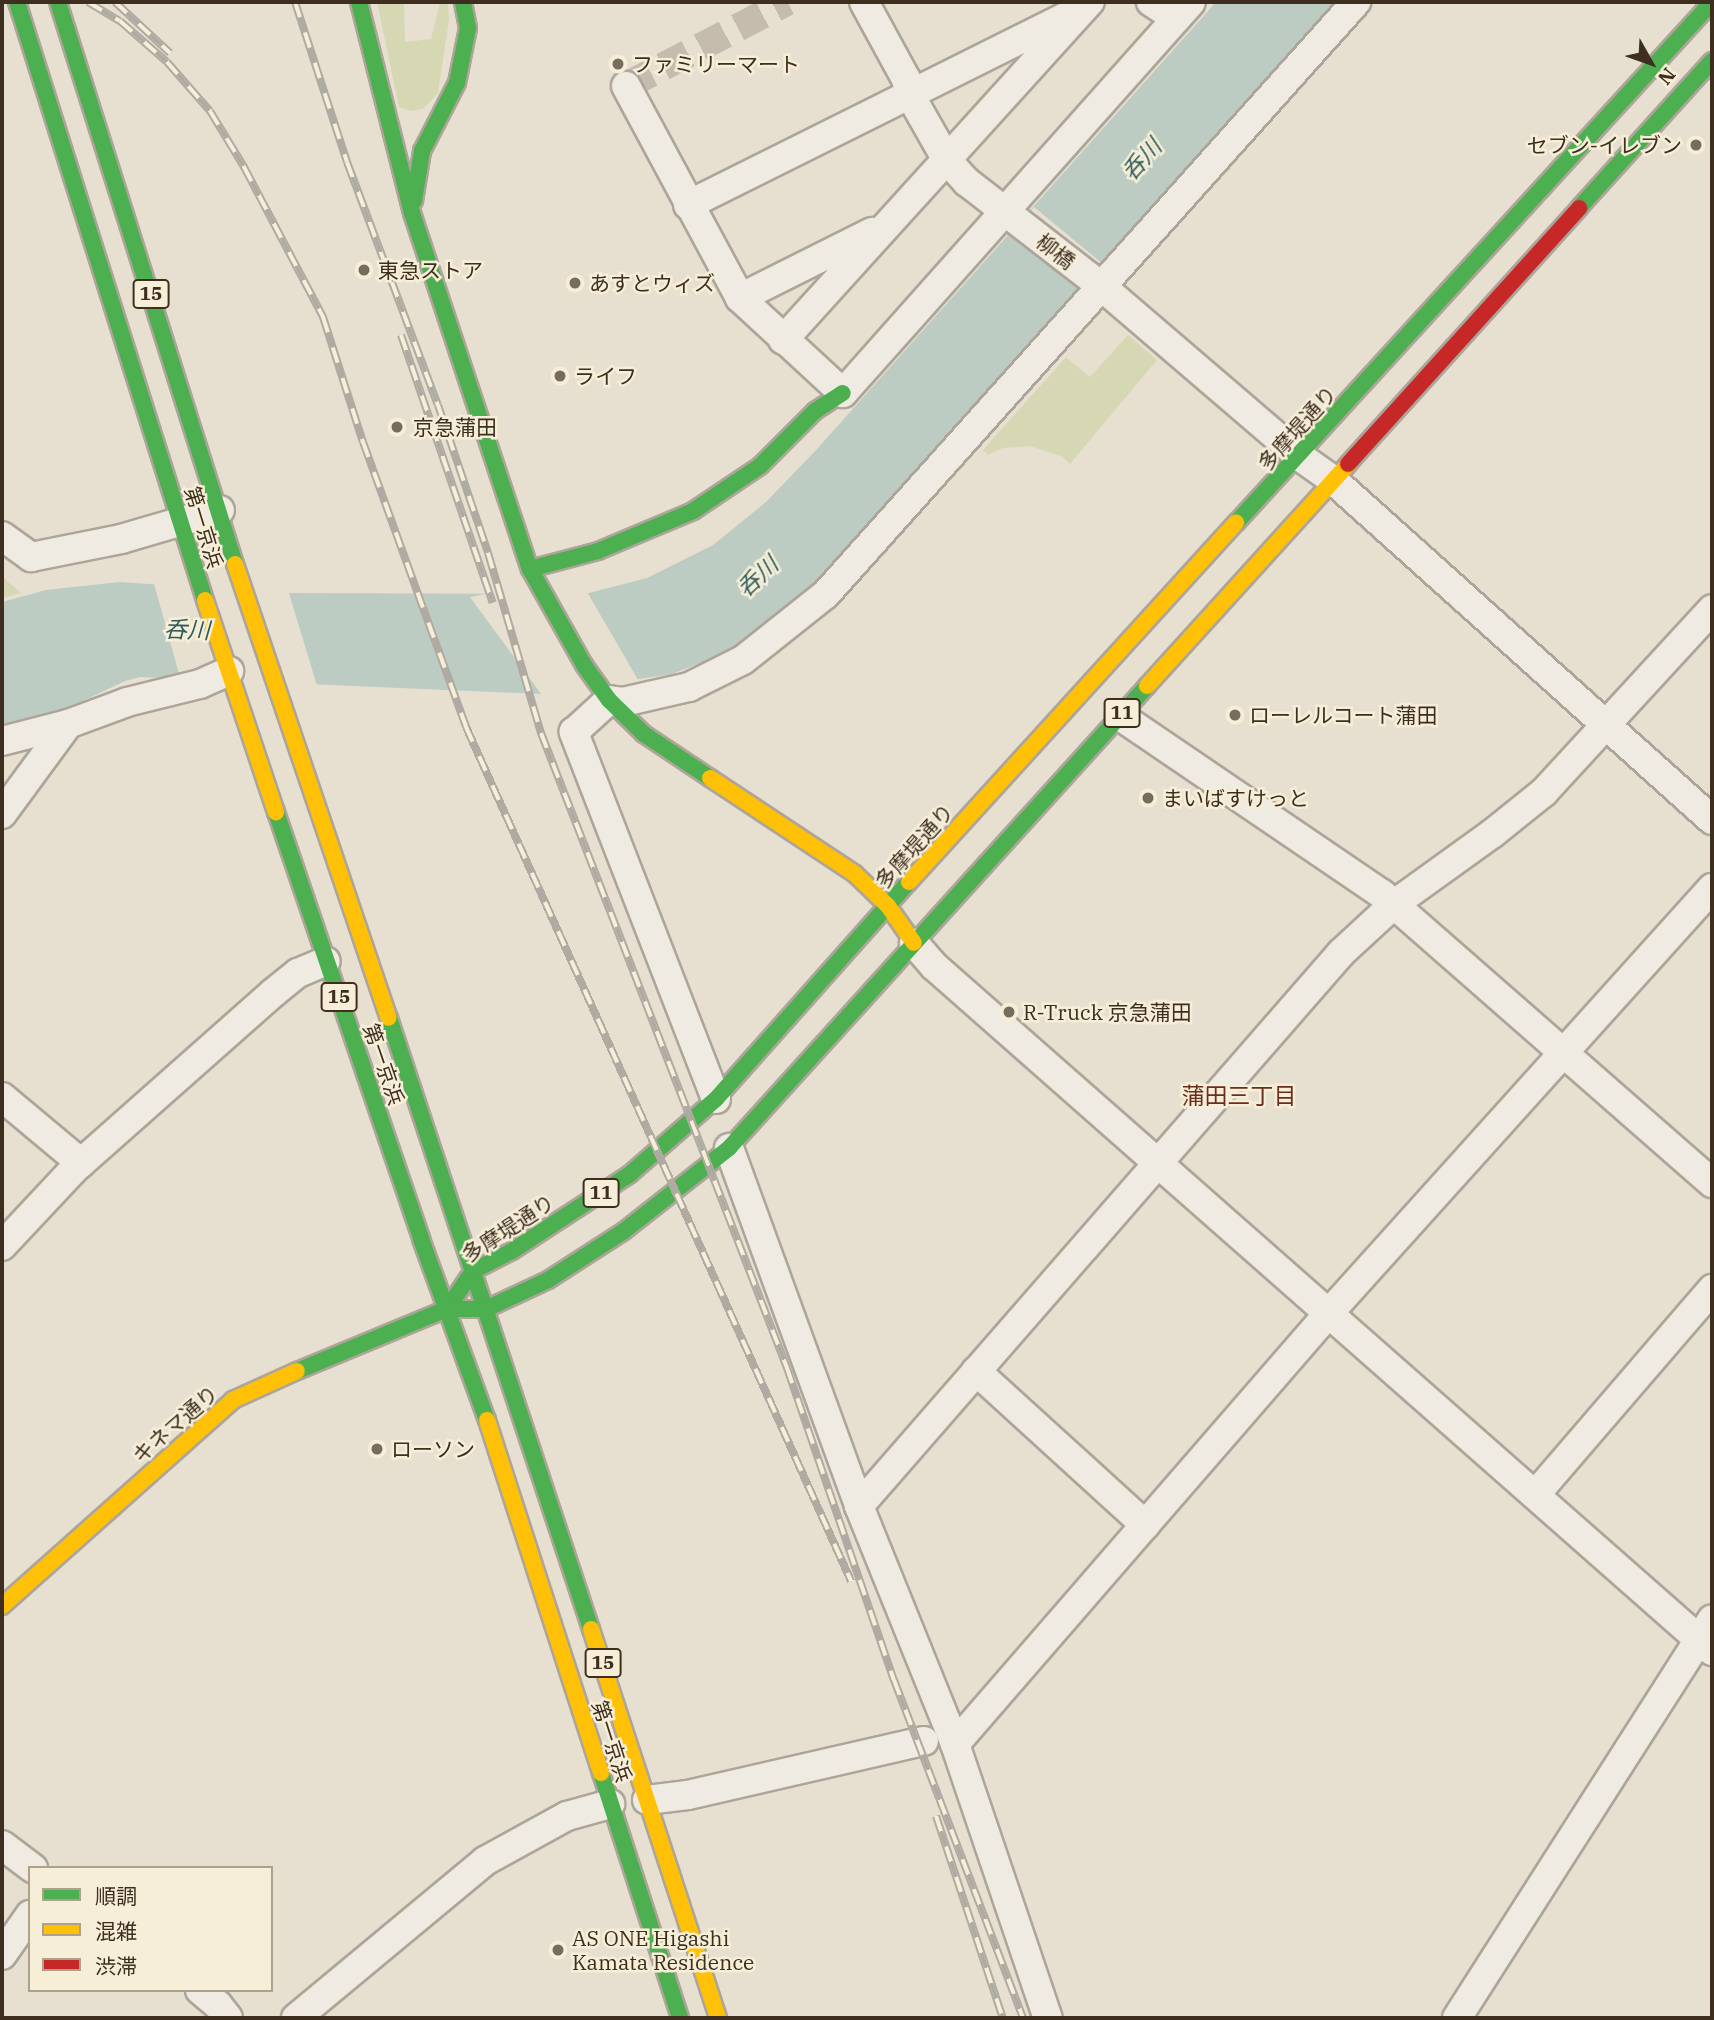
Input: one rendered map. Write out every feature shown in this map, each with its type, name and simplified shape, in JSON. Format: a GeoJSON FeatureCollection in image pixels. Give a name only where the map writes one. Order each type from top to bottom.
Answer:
{"type":"FeatureCollection","features":[{"type":"Feature","properties":{"kind":"main road","name":"第一京浜"},"geometry":{"type":"LineString","coordinates":[[17,2],[199,583],[479,1396],[680,2018]]}},
{"type":"Feature","properties":{"kind":"main road","name":"第一京浜"},"geometry":{"type":"LineString","coordinates":[[58,2],[242,586],[486,1309],[718,2018]]}},
{"type":"Feature","properties":{"kind":"main road"},"geometry":{"type":"LineString","coordinates":[[359,2],[412,213],[530,569],[584,664],[606,697],[644,734],[855,874],[888,906],[915,943]]}},
{"type":"Feature","properties":{"kind":"main road"},"geometry":{"type":"LineString","coordinates":[[386,116],[423,120],[449,102],[457,83],[468,28],[463,2]]}},
{"type":"Feature","properties":{"kind":"main road","name":"多摩堤通り"},"geometry":{"type":"LineString","coordinates":[[447,1309],[473,1271],[512,1251],[630,1174],[716,1099],[888,906],[1712,2]]}},
{"type":"Feature","properties":{"kind":"main road","name":"11"},"geometry":{"type":"LineString","coordinates":[[447,1309],[486,1309],[548,1280],[624,1231],[729,1148],[1712,61]]}},
{"type":"Feature","properties":{"kind":"main road"},"geometry":{"type":"LineString","coordinates":[[412,213],[422,151],[423,120]]}},
{"type":"Feature","properties":{"kind":"main road"},"geometry":{"type":"LineString","coordinates":[[530,569],[598,551],[649,532],[703,505],[760,466],[815,411],[843,393]]}},
{"type":"Feature","properties":{"kind":"main road","name":"キネマ通り"},"geometry":{"type":"LineString","coordinates":[[2,1606],[233,1400],[342,1350],[447,1309]]}},
{"type":"Feature","properties":{"kind":"street","name":"柳橋"},"geometry":{"type":"LineString","coordinates":[[864,2],[906,79],[910,95],[947,160],[967,182],[1098,284],[1299,456],[1333,480],[1712,820]]}},
{"type":"Feature","properties":{"kind":"street"},"geometry":{"type":"LineString","coordinates":[[626,86],[740,298],[843,393],[1010,215],[1183,10],[1151,2]]}},
{"type":"Feature","properties":{"kind":"street"},"geometry":{"type":"LineString","coordinates":[[716,1099],[574,732],[606,697],[623,702],[688,687],[743,660],[826,594],[1098,284],[1356,2]]}},
{"type":"Feature","properties":{"kind":"street"},"geometry":{"type":"LineString","coordinates":[[688,205],[1088,4]]}},
{"type":"Feature","properties":{"kind":"street"},"geometry":{"type":"LineString","coordinates":[[783,340],[1088,4]]}},
{"type":"Feature","properties":{"kind":"street"},"geometry":{"type":"LineString","coordinates":[[740,298],[887,225]]}},
{"type":"Feature","properties":{"kind":"street"},"geometry":{"type":"LineString","coordinates":[[2,536],[31,558],[121,539],[220,510]]}},
{"type":"Feature","properties":{"kind":"street"},"geometry":{"type":"LineString","coordinates":[[859,1506],[1341,953],[1393,905],[1526,806],[1605,726],[1712,609]]}},
{"type":"Feature","properties":{"kind":"street"},"geometry":{"type":"LineString","coordinates":[[2,741],[68,724],[127,702],[231,678]]}},
{"type":"Feature","properties":{"kind":"street"},"geometry":{"type":"LineString","coordinates":[[1120,716],[1382,894],[1712,1183]]}},
{"type":"Feature","properties":{"kind":"street"},"geometry":{"type":"LineString","coordinates":[[2,814],[68,724]]}},
{"type":"Feature","properties":{"kind":"street"},"geometry":{"type":"LineString","coordinates":[[955,1744],[1328,1314],[1712,888]]}},
{"type":"Feature","properties":{"kind":"street"},"geometry":{"type":"LineString","coordinates":[[915,943],[934,966],[1328,1314],[1535,1495],[1708,1637],[1457,2018]]}},
{"type":"Feature","properties":{"kind":"street"},"geometry":{"type":"LineString","coordinates":[[2,1246],[81,1163],[273,993],[298,973],[327,961]]}},
{"type":"Feature","properties":{"kind":"street"},"geometry":{"type":"LineString","coordinates":[[2,1097],[81,1163]]}},
{"type":"Feature","properties":{"kind":"street"},"geometry":{"type":"LineString","coordinates":[[729,1148],[859,1506],[955,1744],[1048,2018]]}},
{"type":"Feature","properties":{"kind":"street"},"geometry":{"type":"LineString","coordinates":[[1535,1495],[1712,1289]]}},
{"type":"Feature","properties":{"kind":"street"},"geometry":{"type":"LineString","coordinates":[[976,1371],[1145,1525]]}},
{"type":"Feature","properties":{"kind":"street"},"geometry":{"type":"LineString","coordinates":[[647,1800],[688,1795],[924,1741]]}},
{"type":"Feature","properties":{"kind":"street"},"geometry":{"type":"LineString","coordinates":[[296,2018],[485,1861],[566,1816],[610,1804]]}},
{"type":"Feature","properties":{"kind":"street"},"geometry":{"type":"LineString","coordinates":[[2,1846],[30,1866]]}},
{"type":"Feature","properties":{"kind":"street"},"geometry":{"type":"LineString","coordinates":[[2,1955],[28,1918]]}},
{"type":"Feature","properties":{"kind":"street"},"geometry":{"type":"LineString","coordinates":[[202,1992],[228,2018]]}},
{"type":"Feature","properties":{"kind":"green space"},"geometry":{"type":"Polygon","coordinates":[[[377,2],[404,2],[405,42],[431,39],[440,2],[448,2],[449,20],[438,93],[423,109],[411,111],[399,107],[377,2]]]}},
{"type":"Feature","properties":{"kind":"green space"},"geometry":{"type":"Polygon","coordinates":[[[1128,335],[1157,360],[1070,464],[1061,456],[1030,446],[1003,448],[988,455],[983,450],[1066,357],[1090,377],[1128,335]]]}},
{"type":"Feature","properties":{"kind":"green space"},"geometry":{"type":"Polygon","coordinates":[[[2,576],[21,593],[2,598],[2,576]]]}},
{"type":"Feature","properties":{"kind":"water","name":"呑川"},"geometry":{"type":"Polygon","coordinates":[[[1216,2],[1335,2],[804,595],[749,638],[717,656],[672,674],[542,694],[140,677],[125,681],[36,723],[2,731],[2,602],[46,590],[120,582],[282,593],[585,594],[647,578],[713,545],[766,502],[817,449],[1216,2]]]}},
{"type":"Feature","properties":{"kind":"pier"},"geometry":{"type":"Polygon","coordinates":[[[1034,207],[1104,265],[1081,289],[1012,234],[1034,207]]]}},
{"type":"Feature","properties":{"kind":"pier"},"geometry":{"type":"Polygon","coordinates":[[[153,580],[288,590],[318,689],[181,681],[153,580]]]}},
{"type":"Feature","properties":{"kind":"pier"},"geometry":{"type":"Polygon","coordinates":[[[586,590],[641,685],[544,698],[470,597],[500,591],[586,590]]]}},
{"type":"Feature","properties":{"kind":"tunnel"},"geometry":{"type":"LineString","coordinates":[[626,86],[787,2]]}},
{"type":"Feature","properties":{"kind":"railway"},"geometry":{"type":"LineString","coordinates":[[88,2],[120,21],[167,62],[210,111],[244,167],[323,317],[363,442],[466,727],[851,1581]]}},
{"type":"Feature","properties":{"kind":"railway"},"geometry":{"type":"LineString","coordinates":[[115,2],[170,53]]}},
{"type":"Feature","properties":{"kind":"railway"},"geometry":{"type":"LineString","coordinates":[[295,2],[347,162],[438,405],[488,553],[541,733],[787,1368],[894,1680],[1023,2018]]}},
{"type":"Feature","properties":{"kind":"railway"},"geometry":{"type":"LineString","coordinates":[[401,335],[493,603]]}},
{"type":"Feature","properties":{"kind":"railway"},"geometry":{"type":"LineString","coordinates":[[936,1816],[1003,2018]]}},
{"type":"Feature","properties":{"kind":"traffic: fast"},"geometry":{"type":"LineString","coordinates":[[17,2],[205,600]]}},
{"type":"Feature","properties":{"kind":"traffic: fast"},"geometry":{"type":"LineString","coordinates":[[58,2],[235,564]]}},
{"type":"Feature","properties":{"kind":"traffic: fast"},"geometry":{"type":"LineString","coordinates":[[359,2],[412,213],[530,569],[584,665],[609,700],[644,734],[710,778]]}},
{"type":"Feature","properties":{"kind":"traffic: fast"},"geometry":{"type":"LineString","coordinates":[[414,201],[422,151],[457,83],[468,28],[463,2]]}},
{"type":"Feature","properties":{"kind":"traffic: fast"},"geometry":{"type":"LineString","coordinates":[[1236,523],[1712,2]]}},
{"type":"Feature","properties":{"kind":"traffic: fast"},"geometry":{"type":"LineString","coordinates":[[1579,208],[1712,61]]}},
{"type":"Feature","properties":{"kind":"traffic: fast"},"geometry":{"type":"LineString","coordinates":[[530,569],[598,551],[693,511],[760,466],[815,411],[843,393]]}},
{"type":"Feature","properties":{"kind":"traffic: fast"},"geometry":{"type":"LineString","coordinates":[[454,1309],[486,1309],[548,1280],[624,1231],[729,1148],[1147,686]]}},
{"type":"Feature","properties":{"kind":"traffic: fast"},"geometry":{"type":"LineString","coordinates":[[276,812],[421,1239],[487,1420]]}},
{"type":"Feature","properties":{"kind":"traffic: fast"},"geometry":{"type":"LineString","coordinates":[[456,1296],[473,1271],[512,1251],[630,1174],[716,1099],[909,882]]}},
{"type":"Feature","properties":{"kind":"traffic: fast"},"geometry":{"type":"LineString","coordinates":[[389,1018],[591,1629]]}},
{"type":"Feature","properties":{"kind":"traffic: fast"},"geometry":{"type":"LineString","coordinates":[[297,1371],[447,1309]]}},
{"type":"Feature","properties":{"kind":"traffic: fast"},"geometry":{"type":"LineString","coordinates":[[601,1773],[680,2018]]}},
{"type":"Feature","properties":{"kind":"traffic: slow"},"geometry":{"type":"LineString","coordinates":[[1147,686],[1348,464]]}},
{"type":"Feature","properties":{"kind":"traffic: slow"},"geometry":{"type":"LineString","coordinates":[[909,882],[1236,523]]}},
{"type":"Feature","properties":{"kind":"traffic: slow"},"geometry":{"type":"LineString","coordinates":[[235,564],[389,1018]]}},
{"type":"Feature","properties":{"kind":"traffic: slow"},"geometry":{"type":"LineString","coordinates":[[205,600],[276,812]]}},
{"type":"Feature","properties":{"kind":"traffic: slow"},"geometry":{"type":"LineString","coordinates":[[710,778],[855,874],[888,906],[914,943]]}},
{"type":"Feature","properties":{"kind":"traffic: slow"},"geometry":{"type":"LineString","coordinates":[[2,1606],[233,1400],[297,1371]]}},
{"type":"Feature","properties":{"kind":"traffic: slow"},"geometry":{"type":"LineString","coordinates":[[487,1420],[601,1773]]}},
{"type":"Feature","properties":{"kind":"traffic: slow"},"geometry":{"type":"LineString","coordinates":[[591,1629],[718,2018]]}},
{"type":"Feature","properties":{"kind":"traffic: jam"},"geometry":{"type":"LineString","coordinates":[[1348,464],[1579,208]]}},
{"type":"Feature","properties":{"kind":"place","name":"ファミリーマート"},"geometry":{"type":"Point","coordinates":[618,64]}},
{"type":"Feature","properties":{"kind":"place","name":"セブン-イレブン"},"geometry":{"type":"Point","coordinates":[1696,145]}},
{"type":"Feature","properties":{"kind":"place","name":"東急ストア"},"geometry":{"type":"Point","coordinates":[364,270]}},
{"type":"Feature","properties":{"kind":"place","name":"あすとウィズ"},"geometry":{"type":"Point","coordinates":[575,283]}},
{"type":"Feature","properties":{"kind":"place","name":"ライフ"},"geometry":{"type":"Point","coordinates":[560,376]}},
{"type":"Feature","properties":{"kind":"place","name":"京急蒲田"},"geometry":{"type":"Point","coordinates":[397,427]}},
{"type":"Feature","properties":{"kind":"place","name":"ローレルコート蒲田"},"geometry":{"type":"Point","coordinates":[1235,715]}},
{"type":"Feature","properties":{"kind":"place","name":"まいばすけっと"},"geometry":{"type":"Point","coordinates":[1148,798]}},
{"type":"Feature","properties":{"kind":"place","name":"R-Truck 京急蒲田"},"geometry":{"type":"Point","coordinates":[1009,1012]}},
{"type":"Feature","properties":{"kind":"place","name":"ローソン"},"geometry":{"type":"Point","coordinates":[377,1449]}},
{"type":"Feature","properties":{"kind":"place","name":"AS ONE Higashi Kamata Residence"},"geometry":{"type":"Point","coordinates":[558,1950]}},
{"type":"Feature","properties":{"kind":"district","name":"蒲田三丁目"},"geometry":{"type":"Point","coordinates":[1239,1095]}}]}
